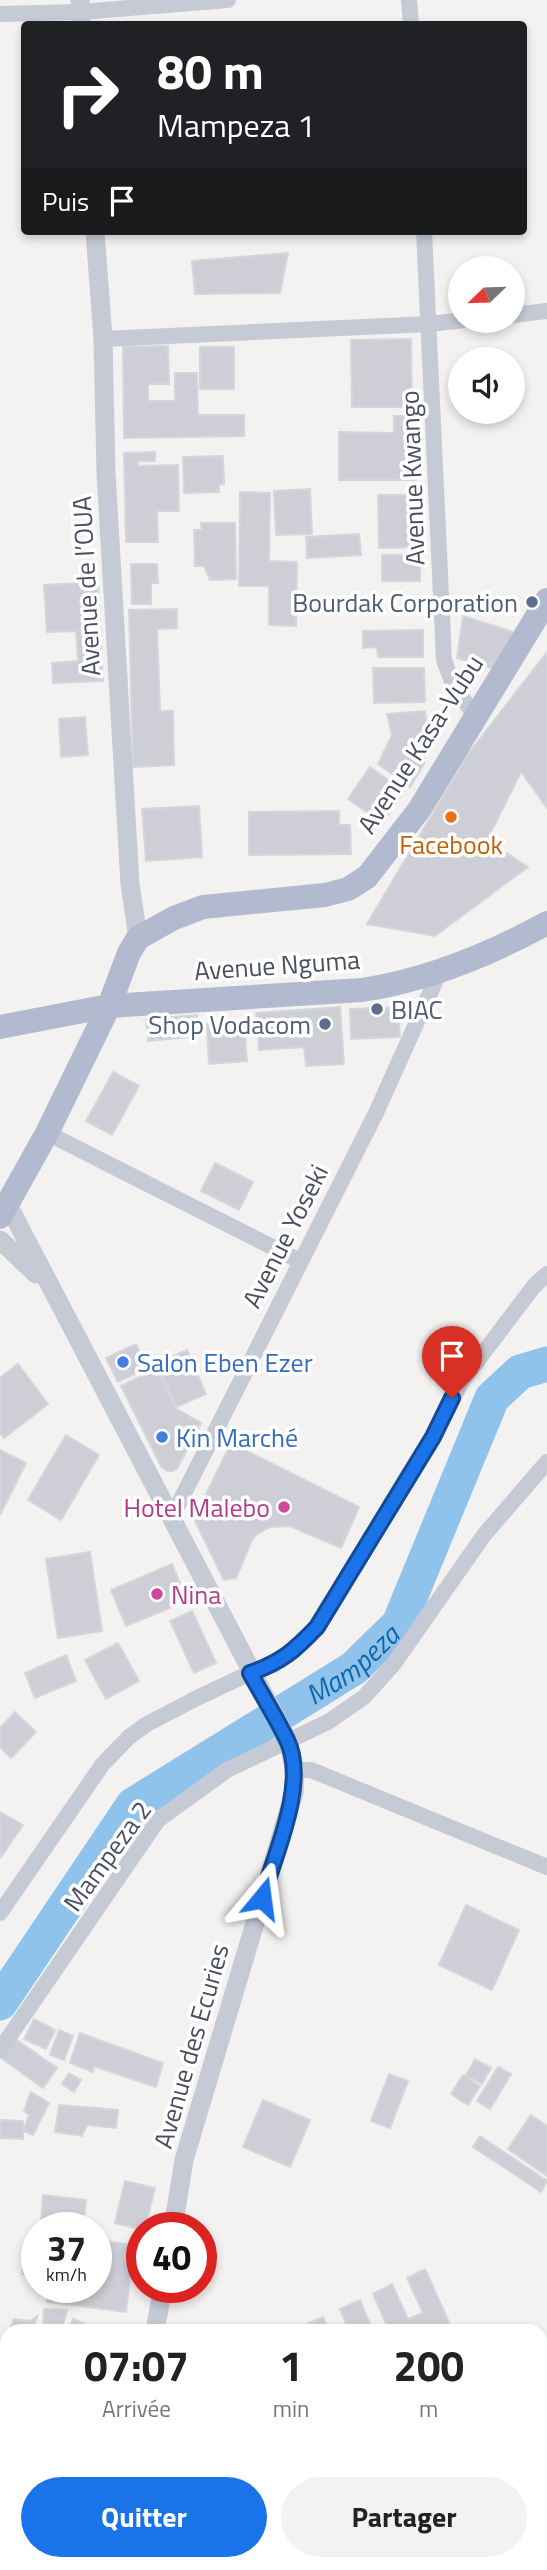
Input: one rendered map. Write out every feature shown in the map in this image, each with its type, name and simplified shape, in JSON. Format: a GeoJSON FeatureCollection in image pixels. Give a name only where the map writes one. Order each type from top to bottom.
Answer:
{"type":"FeatureCollection","features":[{"type":"Feature","properties":{"kind":"main road","name":"Avenue Kasa-Vubu"},"geometry":{"type":"LineString","coordinates":[[138,938],[174,918],[203,907],[325,895],[348,889],[367,877],[419,810],[547,600]]}},
{"type":"Feature","properties":{"kind":"main road","name":"Avenue Nguma"},"geometry":{"type":"LineString","coordinates":[[0,1027],[109,1006],[391,986],[439,973],[547,923]]}},
{"type":"Feature","properties":{"kind":"main road"},"geometry":{"type":"LineString","coordinates":[[2,1204],[47,1133],[109,1006],[129,953],[138,938]]}},
{"type":"Feature","properties":{"kind":"street"},"geometry":{"type":"LineString","coordinates":[[0,14],[80,12],[228,0]]}},
{"type":"Feature","properties":{"kind":"street"},"geometry":{"type":"LineString","coordinates":[[410,0],[411,21]]}},
{"type":"Feature","properties":{"kind":"street","name":"Avenue de l’OUA"},"geometry":{"type":"LineString","coordinates":[[95,235],[130,884],[138,938]]}},
{"type":"Feature","properties":{"kind":"street","name":"Avenue Kwango"},"geometry":{"type":"LineString","coordinates":[[424,235],[444,660],[454,687],[475,715]]}},
{"type":"Feature","properties":{"kind":"street"},"geometry":{"type":"LineString","coordinates":[[525,314],[547,311]]}},
{"type":"Feature","properties":{"kind":"street"},"geometry":{"type":"LineString","coordinates":[[103,340],[448,322]]}},
{"type":"Feature","properties":{"kind":"street","name":"Avenue Yoseki"},"geometry":{"type":"LineString","coordinates":[[171,1519],[376,1113],[439,973]]}},
{"type":"Feature","properties":{"kind":"street"},"geometry":{"type":"LineString","coordinates":[[47,1133],[300,1261]]}},
{"type":"Feature","properties":{"kind":"street","name":"Avenue des Ecuries"},"geometry":{"type":"LineString","coordinates":[[2,1204],[54,1293],[283,1734],[295,1770],[294,1793],[184,2161],[176,2212]]}},
{"type":"Feature","properties":{"kind":"street","name":"Avenue des Ecuries"},"geometry":{"type":"LineString","coordinates":[[0,1240],[54,1293]]}},
{"type":"Feature","properties":{"kind":"street"},"geometry":{"type":"LineString","coordinates":[[0,1913],[115,1750],[147,1724],[253,1678],[294,1651],[317,1627],[433,1437],[462,1381],[534,1286],[547,1274]]}},
{"type":"Feature","properties":{"kind":"street","name":"Mampeza 2"},"geometry":{"type":"LineString","coordinates":[[0,2050],[158,1820],[283,1734],[328,1722],[364,1696],[393,1665],[484,1535],[547,1462]]}},
{"type":"Feature","properties":{"kind":"street"},"geometry":{"type":"LineString","coordinates":[[295,1770],[311,1770],[547,1867]]}},
{"type":"Feature","properties":{"kind":"street"},"geometry":{"type":"LineString","coordinates":[[156,2324],[160,2303]]}},
{"type":"Feature","properties":{"kind":"building"},"geometry":{"type":"Polygon","coordinates":[[[288,253],[280,293],[195,294],[192,261],[288,253]]]}},
{"type":"Feature","properties":{"kind":"building"},"geometry":{"type":"Polygon","coordinates":[[[411,339],[412,407],[352,407],[351,340],[411,339]]]}},
{"type":"Feature","properties":{"kind":"building"},"geometry":{"type":"Polygon","coordinates":[[[168,346],[169,384],[148,384],[148,401],[175,401],[175,373],[197,373],[198,415],[244,415],[244,436],[124,438],[123,347],[168,346]]]}},
{"type":"Feature","properties":{"kind":"building"},"geometry":{"type":"Polygon","coordinates":[[[200,347],[234,347],[234,389],[200,389],[200,347]]]}},
{"type":"Feature","properties":{"kind":"building"},"geometry":{"type":"Polygon","coordinates":[[[394,416],[416,416],[416,480],[339,480],[339,432],[394,433],[394,416]]]}},
{"type":"Feature","properties":{"kind":"building"},"geometry":{"type":"Polygon","coordinates":[[[155,452],[155,461],[138,461],[138,466],[178,465],[179,511],[157,511],[158,542],[126,542],[124,453],[155,452]]]}},
{"type":"Feature","properties":{"kind":"building"},"geometry":{"type":"Polygon","coordinates":[[[223,456],[224,484],[219,484],[219,492],[184,493],[183,457],[223,456]]]}},
{"type":"Feature","properties":{"kind":"building"},"geometry":{"type":"Polygon","coordinates":[[[310,489],[312,534],[276,535],[274,491],[310,489]]]}},
{"type":"Feature","properties":{"kind":"building"},"geometry":{"type":"Polygon","coordinates":[[[240,492],[270,493],[269,561],[297,562],[296,626],[269,625],[269,586],[239,586],[240,492]]]}},
{"type":"Feature","properties":{"kind":"building"},"geometry":{"type":"Polygon","coordinates":[[[378,495],[420,495],[421,547],[379,548],[378,495]]]}},
{"type":"Feature","properties":{"kind":"building"},"geometry":{"type":"Polygon","coordinates":[[[201,523],[235,523],[236,579],[210,580],[204,566],[195,566],[194,530],[202,530],[201,523]]]}},
{"type":"Feature","properties":{"kind":"building"},"geometry":{"type":"Polygon","coordinates":[[[359,534],[361,555],[307,558],[306,537],[359,534]]]}},
{"type":"Feature","properties":{"kind":"building"},"geometry":{"type":"Polygon","coordinates":[[[382,555],[420,555],[420,581],[382,581],[382,555]]]}},
{"type":"Feature","properties":{"kind":"building"},"geometry":{"type":"Polygon","coordinates":[[[131,564],[157,564],[158,583],[151,583],[151,604],[132,604],[131,564]]]}},
{"type":"Feature","properties":{"kind":"building"},"geometry":{"type":"Polygon","coordinates":[[[98,582],[103,681],[53,683],[52,663],[78,661],[76,631],[47,632],[44,585],[98,582]]]}},
{"type":"Feature","properties":{"kind":"building"},"geometry":{"type":"Polygon","coordinates":[[[177,609],[177,628],[157,629],[160,711],[173,711],[174,765],[133,767],[129,610],[177,609]]]}},
{"type":"Feature","properties":{"kind":"building"},"geometry":{"type":"Polygon","coordinates":[[[463,616],[516,633],[491,668],[457,658],[463,616]]]}},
{"type":"Feature","properties":{"kind":"building"},"geometry":{"type":"Polygon","coordinates":[[[423,630],[423,657],[378,657],[377,647],[363,648],[363,631],[423,630]]]}},
{"type":"Feature","properties":{"kind":"building"},"geometry":{"type":"Polygon","coordinates":[[[547,652],[547,808],[521,772],[487,840],[528,867],[435,936],[367,924],[468,754],[547,652]]]}},
{"type":"Feature","properties":{"kind":"building"},"geometry":{"type":"Polygon","coordinates":[[[373,668],[424,668],[425,702],[374,703],[373,668]]]}},
{"type":"Feature","properties":{"kind":"building"},"geometry":{"type":"Polygon","coordinates":[[[425,711],[427,733],[424,764],[410,787],[378,764],[392,735],[387,714],[425,711]]]}},
{"type":"Feature","properties":{"kind":"building"},"geometry":{"type":"Polygon","coordinates":[[[85,717],[88,755],[61,757],[59,719],[85,717]]]}},
{"type":"Feature","properties":{"kind":"building"},"geometry":{"type":"Polygon","coordinates":[[[370,767],[404,791],[383,823],[348,799],[370,767]]]}},
{"type":"Feature","properties":{"kind":"building"},"geometry":{"type":"Polygon","coordinates":[[[199,806],[202,857],[146,861],[142,809],[199,806]]]}},
{"type":"Feature","properties":{"kind":"building"},"geometry":{"type":"Polygon","coordinates":[[[339,811],[339,825],[350,825],[351,854],[249,855],[249,812],[339,811]]]}},
{"type":"Feature","properties":{"kind":"building"},"geometry":{"type":"Polygon","coordinates":[[[340,1007],[344,1064],[306,1066],[304,1047],[259,1050],[256,1013],[340,1007]]]}},
{"type":"Feature","properties":{"kind":"building"},"geometry":{"type":"Polygon","coordinates":[[[398,1007],[400,1037],[351,1039],[350,1009],[398,1007]]]}},
{"type":"Feature","properties":{"kind":"building"},"geometry":{"type":"Polygon","coordinates":[[[197,1015],[199,1036],[148,1041],[146,1019],[197,1015]]]}},
{"type":"Feature","properties":{"kind":"building"},"geometry":{"type":"Polygon","coordinates":[[[244,1022],[247,1061],[209,1064],[207,1024],[244,1022]]]}},
{"type":"Feature","properties":{"kind":"building"},"geometry":{"type":"Polygon","coordinates":[[[113,1072],[139,1086],[112,1135],[86,1121],[113,1072]]]}},
{"type":"Feature","properties":{"kind":"building"},"geometry":{"type":"Polygon","coordinates":[[[215,1163],[253,1182],[239,1210],[201,1191],[215,1163]]]}},
{"type":"Feature","properties":{"kind":"building"},"geometry":{"type":"Polygon","coordinates":[[[136,1344],[147,1368],[118,1382],[106,1358],[136,1344]]]}},
{"type":"Feature","properties":{"kind":"building"},"geometry":{"type":"Polygon","coordinates":[[[187,1350],[206,1394],[176,1407],[157,1363],[187,1350]]]}},
{"type":"Feature","properties":{"kind":"building"},"geometry":{"type":"Polygon","coordinates":[[[18,1364],[48,1404],[4,1438],[0,1433],[0,1378],[18,1364]]]}},
{"type":"Feature","properties":{"kind":"building"},"geometry":{"type":"Polygon","coordinates":[[[157,1368],[175,1408],[201,1423],[177,1469],[173,1471],[167,1471],[161,1466],[121,1386],[157,1368]]]}},
{"type":"Feature","properties":{"kind":"building"},"geometry":{"type":"Polygon","coordinates":[[[66,1435],[99,1455],[61,1520],[28,1500],[66,1435]]]}},
{"type":"Feature","properties":{"kind":"building"},"geometry":{"type":"Polygon","coordinates":[[[231,1443],[359,1507],[341,1548],[290,1526],[270,1527],[252,1540],[236,1578],[224,1580],[194,1519],[231,1443]]]}},
{"type":"Feature","properties":{"kind":"building"},"geometry":{"type":"Polygon","coordinates":[[[0,1450],[26,1463],[0,1515],[0,1450]]]}},
{"type":"Feature","properties":{"kind":"building"},"geometry":{"type":"Polygon","coordinates":[[[90,1552],[102,1631],[58,1638],[46,1559],[90,1552]]]}},
{"type":"Feature","properties":{"kind":"building"},"geometry":{"type":"Polygon","coordinates":[[[172,1564],[187,1601],[126,1626],[111,1590],[172,1564]]]}},
{"type":"Feature","properties":{"kind":"building"},"geometry":{"type":"Polygon","coordinates":[[[192,1611],[216,1663],[194,1673],[170,1621],[192,1611]]]}},
{"type":"Feature","properties":{"kind":"building"},"geometry":{"type":"Polygon","coordinates":[[[118,1643],[139,1681],[106,1699],[85,1660],[118,1643]]]}},
{"type":"Feature","properties":{"kind":"building"},"geometry":{"type":"Polygon","coordinates":[[[66,1655],[76,1681],[35,1698],[25,1673],[66,1655]]]}},
{"type":"Feature","properties":{"kind":"building"},"geometry":{"type":"Polygon","coordinates":[[[15,1712],[36,1732],[11,1758],[0,1747],[0,1728],[15,1712]]]}},
{"type":"Feature","properties":{"kind":"building"},"geometry":{"type":"Polygon","coordinates":[[[0,1812],[23,1825],[1,1857],[0,1856],[0,1812]]]}},
{"type":"Feature","properties":{"kind":"building"},"geometry":{"type":"Polygon","coordinates":[[[466,1905],[519,1930],[492,1990],[439,1965],[466,1905]]]}},
{"type":"Feature","properties":{"kind":"building"},"geometry":{"type":"Polygon","coordinates":[[[34,2019],[55,2030],[46,2049],[24,2039],[34,2019]]]}},
{"type":"Feature","properties":{"kind":"building"},"geometry":{"type":"Polygon","coordinates":[[[59,2030],[73,2036],[64,2060],[50,2055],[59,2030]]]}},
{"type":"Feature","properties":{"kind":"building"},"geometry":{"type":"Polygon","coordinates":[[[80,2033],[163,2063],[156,2087],[94,2066],[93,2072],[70,2063],[80,2033]]]}},
{"type":"Feature","properties":{"kind":"building"},"geometry":{"type":"Polygon","coordinates":[[[14,2038],[57,2068],[43,2088],[0,2057],[14,2038]]]}},
{"type":"Feature","properties":{"kind":"building"},"geometry":{"type":"Polygon","coordinates":[[[475,2059],[491,2068],[482,2084],[466,2075],[475,2059]]]}},
{"type":"Feature","properties":{"kind":"building"},"geometry":{"type":"Polygon","coordinates":[[[498,2067],[511,2074],[490,2109],[477,2101],[498,2067]]]}},
{"type":"Feature","properties":{"kind":"building"},"geometry":{"type":"Polygon","coordinates":[[[69,2073],[81,2080],[74,2092],[62,2084],[69,2073]]]}},
{"type":"Feature","properties":{"kind":"building"},"geometry":{"type":"Polygon","coordinates":[[[389,2074],[408,2081],[390,2128],[371,2121],[389,2074]]]}},
{"type":"Feature","properties":{"kind":"building"},"geometry":{"type":"Polygon","coordinates":[[[463,2075],[480,2086],[468,2105],[451,2094],[463,2075]]]}},
{"type":"Feature","properties":{"kind":"building"},"geometry":{"type":"Polygon","coordinates":[[[31,2092],[49,2103],[33,2135],[23,2131],[29,2115],[24,2111],[31,2092]]]}},
{"type":"Feature","properties":{"kind":"building"},"geometry":{"type":"Polygon","coordinates":[[[263,2100],[310,2120],[290,2167],[243,2147],[263,2100]]]}},
{"type":"Feature","properties":{"kind":"building"},"geometry":{"type":"Polygon","coordinates":[[[59,2105],[118,2110],[116,2128],[87,2125],[82,2136],[55,2132],[59,2105]]]}},
{"type":"Feature","properties":{"kind":"building"},"geometry":{"type":"Polygon","coordinates":[[[531,2115],[547,2126],[547,2176],[508,2149],[531,2115]]]}},
{"type":"Feature","properties":{"kind":"building"},"geometry":{"type":"Polygon","coordinates":[[[0,2120],[23,2121],[23,2139],[0,2138],[0,2120]]]}},
{"type":"Feature","properties":{"kind":"building"},"geometry":{"type":"Polygon","coordinates":[[[480,2136],[547,2181],[541,2192],[473,2147],[480,2136]]]}},
{"type":"Feature","properties":{"kind":"building"},"geometry":{"type":"Polygon","coordinates":[[[125,2181],[155,2188],[149,2212],[126,2212],[126,2226],[115,2223],[125,2181]]]}},
{"type":"Feature","properties":{"kind":"building"},"geometry":{"type":"Polygon","coordinates":[[[43,2195],[86,2200],[85,2212],[42,2212],[43,2195]]]}},
{"type":"Feature","properties":{"kind":"building"},"geometry":{"type":"Polygon","coordinates":[[[112,2242],[126,2244],[126,2312],[55,2303],[112,2303],[112,2242]]]}},
{"type":"Feature","properties":{"kind":"building"},"geometry":{"type":"Polygon","coordinates":[[[425,2269],[450,2324],[386,2324],[373,2294],[392,2284],[408,2319],[423,2313],[407,2278],[425,2269]]]}},
{"type":"Feature","properties":{"kind":"building"},"geometry":{"type":"Polygon","coordinates":[[[360,2300],[370,2324],[346,2324],[340,2309],[360,2300]]]}},
{"type":"Feature","properties":{"kind":"building"},"geometry":{"type":"Polygon","coordinates":[[[44,2309],[67,2310],[63,2324],[43,2324],[44,2309]]]}},
{"type":"Feature","properties":{"kind":"building"},"geometry":{"type":"Polygon","coordinates":[[[38,2315],[35,2324],[12,2324],[14,2319],[31,2321],[38,2315]]]}},
{"type":"Feature","properties":{"kind":"building"},"geometry":{"type":"Polygon","coordinates":[[[323,2317],[326,2324],[306,2324],[323,2317]]]}},
{"type":"Feature","properties":{"kind":"building"},"geometry":{"type":"Polygon","coordinates":[[[73,2319],[85,2324],[71,2324],[73,2319]]]}},
{"type":"Feature","properties":{"kind":"waterway","name":"Mampeza"},"geometry":{"type":"LineString","coordinates":[[0,2003],[133,1805],[354,1668],[399,1624],[492,1398],[520,1372],[547,1364]]}},
{"type":"Feature","properties":{"kind":"place","name":"Bourdak Corporation"},"geometry":{"type":"Point","coordinates":[532,602]}},
{"type":"Feature","properties":{"kind":"place","name":"Facebook"},"geometry":{"type":"Point","coordinates":[451,817]}},
{"type":"Feature","properties":{"kind":"place","name":"BIAC"},"geometry":{"type":"Point","coordinates":[377,1009]}},
{"type":"Feature","properties":{"kind":"place","name":"Shop Vodacom"},"geometry":{"type":"Point","coordinates":[325,1024]}},
{"type":"Feature","properties":{"kind":"place","name":"Salon Eben Ezer"},"geometry":{"type":"Point","coordinates":[123,1362]}},
{"type":"Feature","properties":{"kind":"place","name":"Kin Marché"},"geometry":{"type":"Point","coordinates":[162,1437]}},
{"type":"Feature","properties":{"kind":"place","name":"Hotel Malebo"},"geometry":{"type":"Point","coordinates":[284,1507]}},
{"type":"Feature","properties":{"kind":"place","name":"Nina"},"geometry":{"type":"Point","coordinates":[157,1594]}},
{"type":"Feature","properties":{"kind":"route"},"geometry":{"type":"LineString","coordinates":[[262,1898],[294,1793],[295,1770],[288,1741],[250,1673],[273,1665],[294,1651],[317,1627],[433,1437],[452,1398]]}}]}
